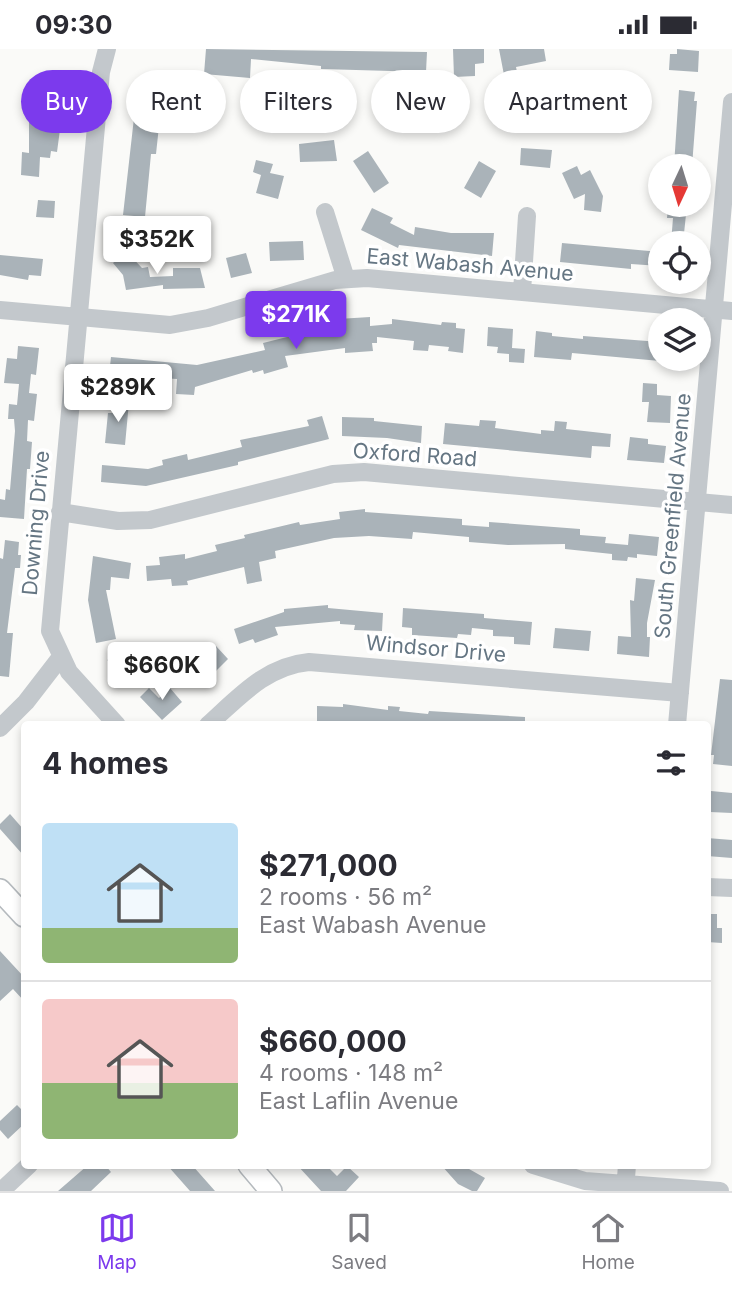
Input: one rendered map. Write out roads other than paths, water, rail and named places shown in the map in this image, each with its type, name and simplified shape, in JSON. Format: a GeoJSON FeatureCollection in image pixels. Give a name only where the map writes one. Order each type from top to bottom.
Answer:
{"type":"FeatureCollection","features":[{"type":"Feature","properties":{"kind":"main road"},"geometry":{"type":"LineString","coordinates":[[0,890],[21,913]]}},
{"type":"Feature","properties":{"kind":"main road"},"geometry":{"type":"LineString","coordinates":[[252,1169],[271,1191]]}},
{"type":"Feature","properties":{"kind":"street","name":"Downing Drive"},"geometry":{"type":"LineString","coordinates":[[60,658],[50,631],[101,72],[107,49]]}},
{"type":"Feature","properties":{"kind":"street","name":"South Greenfield Avenue"},"geometry":{"type":"LineString","coordinates":[[677,721],[698,502],[723,310],[732,102]]}},
{"type":"Feature","properties":{"kind":"street"},"geometry":{"type":"LineString","coordinates":[[325,212],[346,279]]}},
{"type":"Feature","properties":{"kind":"street"},"geometry":{"type":"LineString","coordinates":[[522,292],[527,216]]}},
{"type":"Feature","properties":{"kind":"street","name":"East Wabash Avenue"},"geometry":{"type":"LineString","coordinates":[[0,310],[170,325],[185,324],[346,279],[723,310]]}},
{"type":"Feature","properties":{"kind":"street","name":"Oxford Road"},"geometry":{"type":"LineString","coordinates":[[60,512],[118,521],[150,520],[334,474],[364,472],[732,505]]}},
{"type":"Feature","properties":{"kind":"street"},"geometry":{"type":"LineString","coordinates":[[0,728],[26,702],[60,658],[82,688],[113,721]]}},
{"type":"Feature","properties":{"kind":"street","name":"Windsor Drive"},"geometry":{"type":"LineString","coordinates":[[213,721],[264,676],[284,667],[309,662],[680,693]]}},
{"type":"Feature","properties":{"kind":"street"},"geometry":{"type":"LineString","coordinates":[[711,887],[732,888]]}},
{"type":"Feature","properties":{"kind":"street"},"geometry":{"type":"LineString","coordinates":[[1,1191],[25,1169]]}},
{"type":"Feature","properties":{"kind":"street"},"geometry":{"type":"LineString","coordinates":[[546,1169],[585,1181],[626,1188],[720,1191]]}},
{"type":"Feature","properties":{"kind":"street"},"geometry":{"type":"LineString","coordinates":[[626,1188],[627,1169]]}}]}
